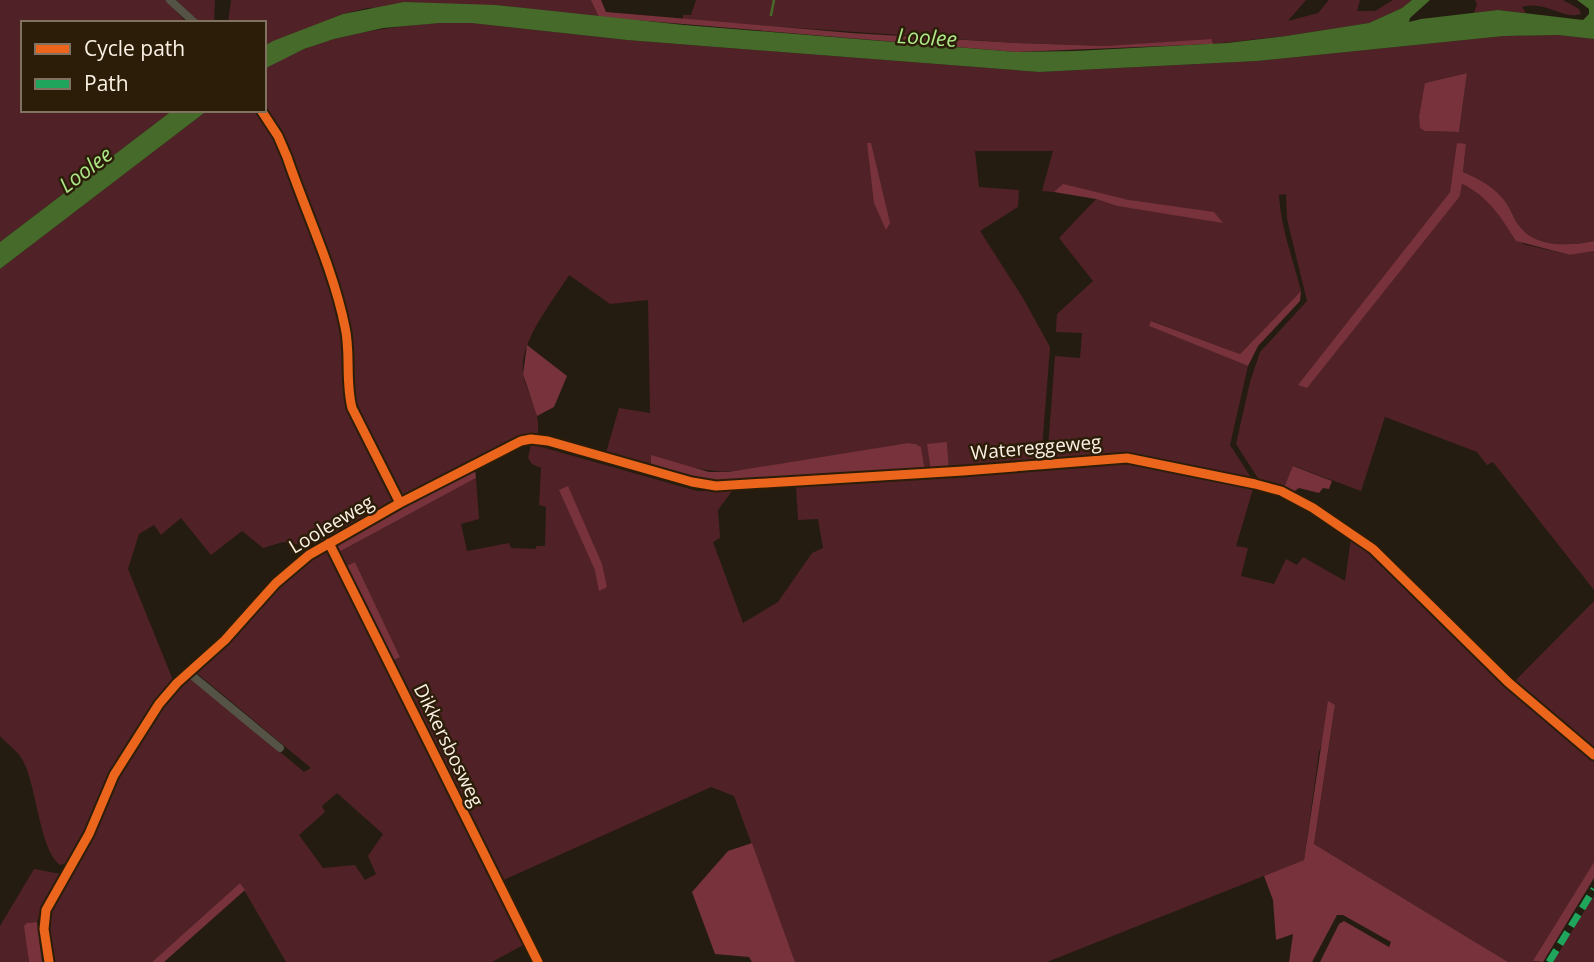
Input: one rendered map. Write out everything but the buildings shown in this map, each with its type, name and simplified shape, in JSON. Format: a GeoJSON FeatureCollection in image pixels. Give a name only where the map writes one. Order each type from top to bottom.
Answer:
{"type":"FeatureCollection","features":[{"type":"Feature","properties":{"kind":"street"},"geometry":{"type":"LineString","coordinates":[[170,0],[193,21]]}},
{"type":"Feature","properties":{"kind":"street","name":"Looleeweg"},"geometry":{"type":"LineString","coordinates":[[48,962],[44,929],[46,910],[89,834],[114,775],[159,704],[225,640],[288,571],[330,543],[400,503],[352,408],[349,396],[349,349],[337,296],[287,157],[278,136],[262,112]]}},
{"type":"Feature","properties":{"kind":"street","name":"Watereggeweg"},"geometry":{"type":"LineString","coordinates":[[400,503],[520,441],[531,439],[548,441],[692,482],[716,486],[963,471],[1099,459],[1141,459],[1281,491],[1350,532],[1394,569],[1508,682],[1594,755]]}},
{"type":"Feature","properties":{"kind":"street","name":"Dikkersbosweg"},"geometry":{"type":"LineString","coordinates":[[330,543],[538,962]]}},
{"type":"Feature","properties":{"kind":"street"},"geometry":{"type":"LineString","coordinates":[[189,673],[280,748]]}},
{"type":"Feature","properties":{"kind":"shaded area"},"geometry":{"type":"Polygon","coordinates":[[[0,0],[166,0],[185,21],[21,21],[21,112],[170,112],[0,242],[0,0]]]}},
{"type":"Feature","properties":{"kind":"shaded area"},"geometry":{"type":"Polygon","coordinates":[[[176,0],[215,0],[214,21],[199,21],[176,0]]]}},
{"type":"Feature","properties":{"kind":"shaded area"},"geometry":{"type":"Polygon","coordinates":[[[231,0],[592,0],[599,17],[496,5],[367,8],[343,14],[266,45],[266,21],[228,21],[231,0]]]}},
{"type":"Feature","properties":{"kind":"shaded area"},"geometry":{"type":"Polygon","coordinates":[[[591,0],[601,0],[606,12],[851,33],[1105,46],[1212,39],[1213,44],[1016,52],[599,17],[591,0]]]}},
{"type":"Feature","properties":{"kind":"shaded area"},"geometry":{"type":"Polygon","coordinates":[[[696,0],[1306,0],[1288,21],[1318,13],[1329,0],[1360,0],[1357,11],[1375,11],[1393,0],[1412,0],[1402,8],[1369,23],[1286,36],[1213,44],[1213,40],[1105,46],[1016,43],[683,20],[683,15],[691,15],[696,0]]]}},
{"type":"Feature","properties":{"kind":"shaded area"},"geometry":{"type":"Polygon","coordinates":[[[1412,0],[1430,0],[1409,22],[1498,10],[1583,20],[1589,14],[1589,9],[1577,0],[1594,0],[1594,39],[1558,35],[1504,36],[1257,61],[1039,72],[627,40],[471,23],[440,23],[383,28],[334,39],[304,49],[266,68],[266,45],[273,41],[343,14],[404,2],[496,5],[684,25],[1016,52],[1227,43],[1369,23],[1402,8],[1412,0]]]}},
{"type":"Feature","properties":{"kind":"shaded area"},"geometry":{"type":"Polygon","coordinates":[[[1475,0],[1563,0],[1579,9],[1581,14],[1567,14],[1538,6],[1522,7],[1526,13],[1498,10],[1474,13],[1477,4],[1475,0]]]}},
{"type":"Feature","properties":{"kind":"shaded area"},"geometry":{"type":"Polygon","coordinates":[[[440,23],[471,23],[627,40],[1039,72],[1257,61],[1504,36],[1558,35],[1594,39],[1594,241],[1555,244],[1528,235],[1498,194],[1463,172],[1466,144],[1452,179],[1450,192],[1299,385],[1460,196],[1462,184],[1492,204],[1523,244],[1570,255],[1594,251],[1594,590],[1493,462],[1487,465],[1477,452],[1385,417],[1361,491],[1294,466],[1283,490],[1261,483],[1236,444],[1250,382],[1260,352],[1307,301],[1287,219],[1286,194],[1279,195],[1280,208],[1301,291],[1240,354],[1152,321],[1149,326],[1248,366],[1230,445],[1254,482],[1139,456],[1089,456],[1047,461],[1055,356],[1080,358],[1082,333],[1056,332],[1057,314],[1093,281],[1059,238],[1096,199],[1117,206],[1223,222],[1064,185],[1054,192],[1042,191],[1053,151],[975,151],[979,187],[1019,190],[1018,207],[980,231],[1023,298],[1050,347],[1041,462],[949,469],[947,442],[931,471],[925,471],[921,447],[908,443],[736,472],[699,469],[651,456],[651,465],[605,456],[619,408],[650,413],[648,300],[610,304],[569,275],[538,322],[523,361],[525,381],[538,420],[537,436],[521,437],[405,498],[401,496],[353,400],[351,343],[333,272],[281,133],[266,112],[266,68],[326,41],[371,31],[440,23]],[[1467,73],[1425,83],[1425,131],[1459,132],[1467,73]]]}},
{"type":"Feature","properties":{"kind":"shaded area"},"geometry":{"type":"Polygon","coordinates":[[[1467,73],[1459,132],[1425,131],[1420,128],[1419,117],[1425,83],[1467,73]]]}},
{"type":"Feature","properties":{"kind":"shaded area"},"geometry":{"type":"Polygon","coordinates":[[[170,112],[205,112],[0,269],[0,242],[170,112]]]}},
{"type":"Feature","properties":{"kind":"shaded area"},"geometry":{"type":"Polygon","coordinates":[[[205,112],[259,112],[281,148],[335,306],[345,351],[347,408],[394,498],[394,503],[316,546],[309,540],[302,545],[283,542],[263,548],[242,531],[211,555],[181,518],[161,535],[154,525],[139,534],[128,569],[173,680],[162,694],[77,849],[67,863],[60,865],[53,857],[42,830],[26,767],[18,753],[0,736],[0,269],[205,112]]]}},
{"type":"Feature","properties":{"kind":"shaded area"},"geometry":{"type":"Polygon","coordinates":[[[867,143],[871,143],[890,223],[886,230],[874,203],[867,143]]]}},
{"type":"Feature","properties":{"kind":"shaded area"},"geometry":{"type":"Polygon","coordinates":[[[1457,143],[1466,144],[1463,172],[1498,193],[1528,235],[1555,244],[1594,241],[1594,251],[1570,255],[1516,241],[1487,201],[1462,184],[1460,196],[1307,388],[1298,385],[1450,192],[1457,143]]]}},
{"type":"Feature","properties":{"kind":"shaded area"},"geometry":{"type":"Polygon","coordinates":[[[1063,184],[1129,200],[1214,212],[1223,223],[1117,206],[1096,199],[1054,192],[1063,184]]]}},
{"type":"Feature","properties":{"kind":"shaded area"},"geometry":{"type":"Polygon","coordinates":[[[1301,291],[1300,301],[1258,346],[1248,366],[1149,326],[1151,321],[1240,354],[1301,291]]]}},
{"type":"Feature","properties":{"kind":"shaded area"},"geometry":{"type":"Polygon","coordinates":[[[527,345],[567,376],[554,407],[537,416],[523,374],[527,345]]]}},
{"type":"Feature","properties":{"kind":"shaded area"},"geometry":{"type":"Polygon","coordinates":[[[947,442],[949,469],[931,471],[927,444],[947,442]]]}},
{"type":"Feature","properties":{"kind":"shaded area"},"geometry":{"type":"Polygon","coordinates":[[[908,443],[921,447],[925,471],[734,482],[705,481],[651,465],[651,455],[709,472],[729,472],[908,443]]]}},
{"type":"Feature","properties":{"kind":"shaded area"},"geometry":{"type":"Polygon","coordinates":[[[531,444],[697,491],[732,491],[718,510],[720,538],[713,542],[743,623],[778,602],[812,553],[823,548],[818,519],[798,520],[796,487],[1109,463],[1143,465],[1253,489],[1236,546],[1248,548],[1241,576],[1274,584],[1286,559],[1297,565],[1303,557],[1345,581],[1351,538],[1377,559],[1492,673],[1594,760],[1594,862],[1534,962],[1508,962],[1314,844],[1335,706],[1319,752],[1304,860],[1047,962],[795,962],[734,796],[711,787],[499,882],[392,661],[400,657],[355,562],[346,566],[339,552],[476,478],[479,519],[461,524],[467,551],[509,543],[511,548],[535,549],[537,546],[545,546],[546,507],[539,505],[541,468],[532,464],[528,458],[531,444]]]}},
{"type":"Feature","properties":{"kind":"shaded area"},"geometry":{"type":"Polygon","coordinates":[[[1293,466],[1332,481],[1329,489],[1323,488],[1319,493],[1299,488],[1293,492],[1283,490],[1293,466]]]}},
{"type":"Feature","properties":{"kind":"shaded area"},"geometry":{"type":"Polygon","coordinates":[[[475,469],[476,478],[339,552],[337,544],[475,469]]]}},
{"type":"Feature","properties":{"kind":"shaded area"},"geometry":{"type":"Polygon","coordinates":[[[568,486],[602,564],[607,587],[599,591],[595,570],[559,490],[568,486]]]}},
{"type":"Feature","properties":{"kind":"shaded area"},"geometry":{"type":"Polygon","coordinates":[[[328,549],[523,945],[492,962],[286,962],[240,883],[152,962],[50,962],[45,918],[119,771],[172,689],[188,674],[304,772],[311,768],[193,670],[273,587],[321,550],[328,549]],[[337,793],[322,806],[325,812],[299,835],[323,868],[355,865],[365,880],[376,874],[368,856],[383,834],[337,793]]]}},
{"type":"Feature","properties":{"kind":"shaded area"},"geometry":{"type":"Polygon","coordinates":[[[355,562],[400,657],[392,661],[346,566],[355,562]]]}},
{"type":"Feature","properties":{"kind":"shaded area"},"geometry":{"type":"Polygon","coordinates":[[[1594,601],[1594,752],[1513,683],[1594,601]]]}},
{"type":"Feature","properties":{"kind":"shaded area"},"geometry":{"type":"Polygon","coordinates":[[[1328,701],[1335,705],[1314,844],[1508,962],[1320,962],[1339,924],[1344,921],[1389,947],[1391,942],[1343,915],[1337,915],[1312,962],[1289,962],[1293,934],[1276,940],[1273,900],[1264,876],[1304,860],[1328,701]]]}},
{"type":"Feature","properties":{"kind":"shaded area"},"geometry":{"type":"Polygon","coordinates":[[[752,843],[795,962],[752,962],[749,957],[715,954],[692,892],[728,851],[752,843]]]}},
{"type":"Feature","properties":{"kind":"shaded area"},"geometry":{"type":"Polygon","coordinates":[[[1594,862],[1594,878],[1543,962],[1533,961],[1594,862]]]}},
{"type":"Feature","properties":{"kind":"shaded area"},"geometry":{"type":"Polygon","coordinates":[[[34,869],[61,874],[43,904],[37,922],[25,926],[29,962],[0,962],[0,926],[34,869]]]}},
{"type":"Feature","properties":{"kind":"shaded area"},"geometry":{"type":"Polygon","coordinates":[[[240,883],[245,890],[164,962],[152,962],[240,883]]]}},
{"type":"Feature","properties":{"kind":"shaded area"},"geometry":{"type":"Polygon","coordinates":[[[1594,896],[1594,962],[1553,962],[1588,905],[1594,896]]]}},
{"type":"Feature","properties":{"kind":"shaded area"},"geometry":{"type":"Polygon","coordinates":[[[37,922],[42,962],[29,962],[24,926],[37,922]]]}},
{"type":"Feature","properties":{"kind":"waterway"},"geometry":{"type":"LineString","coordinates":[[771,15],[774,0]]}},
{"type":"Feature","properties":{"kind":"marked path"},"geometry":{"type":"LineString","coordinates":[[1549,962],[1594,889]]}},
{"type":"Feature","properties":{"kind":"cycle path"},"geometry":{"type":"LineString","coordinates":[[262,112],[278,136],[287,157],[334,283],[347,337],[352,408],[400,503]]}},
{"type":"Feature","properties":{"kind":"cycle path"},"geometry":{"type":"LineString","coordinates":[[49,962],[44,929],[46,910],[89,834],[114,775],[159,704],[177,683],[225,640],[276,583],[309,555],[400,503],[521,441],[531,439],[548,441],[692,482],[716,486],[1127,458],[1281,491],[1313,508],[1373,549],[1508,682],[1594,755]]}},
{"type":"Feature","properties":{"kind":"cycle path"},"geometry":{"type":"LineString","coordinates":[[329,543],[538,962]]}},
{"type":"Feature","properties":{"kind":"water label","name":"Loolee"},"geometry":{"type":"Point","coordinates":[927,38]}},
{"type":"Feature","properties":{"kind":"water label","name":"Loolee"},"geometry":{"type":"Point","coordinates":[86,170]}}]}
